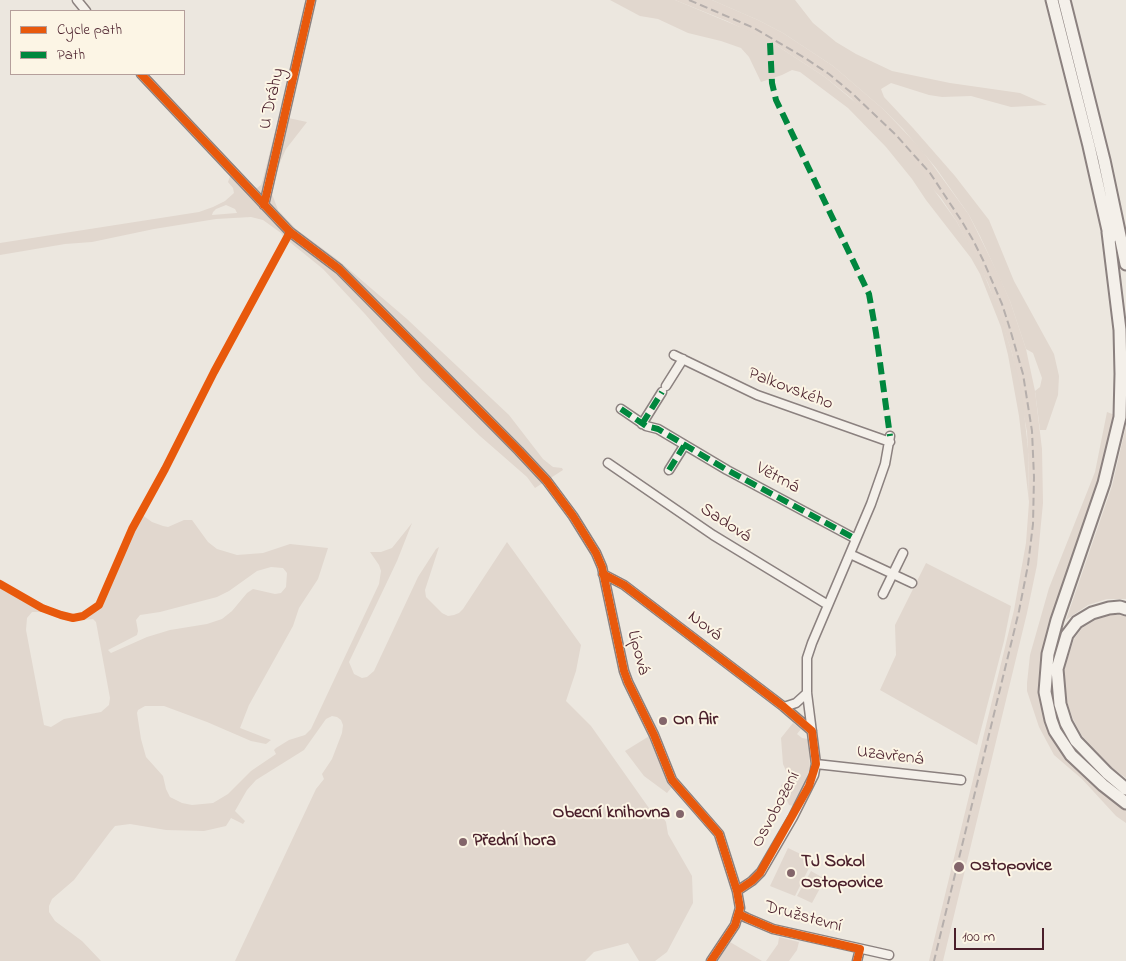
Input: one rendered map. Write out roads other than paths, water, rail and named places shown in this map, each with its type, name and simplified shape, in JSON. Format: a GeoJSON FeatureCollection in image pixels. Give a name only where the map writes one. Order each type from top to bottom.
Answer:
{"type":"FeatureCollection","features":[{"type":"Feature","properties":{"kind":"highway"},"geometry":{"type":"LineString","coordinates":[[1052,0],[1089,146],[1126,324]]}},
{"type":"Feature","properties":{"kind":"highway"},"geometry":{"type":"LineString","coordinates":[[1064,0],[1104,160],[1126,264]]}},
{"type":"Feature","properties":{"kind":"highway"},"geometry":{"type":"LineString","coordinates":[[1108,232],[1120,330],[1120,417],[1104,483],[1057,620],[1048,654],[1045,692],[1051,720],[1062,743],[1071,755],[1102,785],[1126,803]]}},
{"type":"Feature","properties":{"kind":"highway"},"geometry":{"type":"LineString","coordinates":[[1126,608],[1109,608],[1092,613],[1077,622],[1067,635],[1056,669],[1060,704],[1066,722],[1076,741],[1106,773],[1126,789]]}},
{"type":"Feature","properties":{"kind":"street"},"geometry":{"type":"LineString","coordinates":[[77,0],[85,10]]}},
{"type":"Feature","properties":{"kind":"street","name":"U Dráhy"},"geometry":{"type":"LineString","coordinates":[[264,205],[311,0]]}},
{"type":"Feature","properties":{"kind":"street","name":"Lípová"},"geometry":{"type":"LineString","coordinates":[[142,75],[290,232],[339,269],[547,480],[573,516],[600,561],[628,682],[665,760],[672,780],[719,834],[738,891],[740,902],[739,914]]}},
{"type":"Feature","properties":{"kind":"street","name":"Palkovského"},"geometry":{"type":"LineString","coordinates":[[674,355],[757,395],[890,439]]}},
{"type":"Feature","properties":{"kind":"street"},"geometry":{"type":"LineString","coordinates":[[642,424],[683,359]]}},
{"type":"Feature","properties":{"kind":"street","name":"Větrná"},"geometry":{"type":"LineString","coordinates":[[621,409],[642,424],[658,429],[684,446],[856,539]]}},
{"type":"Feature","properties":{"kind":"street","name":"Osvobození"},"geometry":{"type":"LineString","coordinates":[[738,891],[761,872],[809,786],[816,764],[806,697],[807,658],[885,464],[890,439]]}},
{"type":"Feature","properties":{"kind":"street"},"geometry":{"type":"LineString","coordinates":[[669,470],[684,446]]}},
{"type":"Feature","properties":{"kind":"street","name":"Sadová"},"geometry":{"type":"LineString","coordinates":[[608,463],[713,535],[828,605]]}},
{"type":"Feature","properties":{"kind":"street"},"geometry":{"type":"LineString","coordinates":[[850,554],[912,583]]}},
{"type":"Feature","properties":{"kind":"street"},"geometry":{"type":"LineString","coordinates":[[883,594],[903,554]]}},
{"type":"Feature","properties":{"kind":"street","name":"Nová"},"geometry":{"type":"LineString","coordinates":[[603,574],[624,584],[787,708],[812,731]]}},
{"type":"Feature","properties":{"kind":"street"},"geometry":{"type":"LineString","coordinates":[[787,708],[806,697]]}},
{"type":"Feature","properties":{"kind":"street","name":"Uzavřená"},"geometry":{"type":"LineString","coordinates":[[816,764],[962,780]]}},
{"type":"Feature","properties":{"kind":"street"},"geometry":{"type":"LineString","coordinates":[[711,961],[727,939],[739,914]]}},
{"type":"Feature","properties":{"kind":"street","name":"Družstevní"},"geometry":{"type":"LineString","coordinates":[[739,914],[773,929],[889,955]]}},
{"type":"Feature","properties":{"kind":"street"},"geometry":{"type":"LineString","coordinates":[[858,961],[860,949]]}},
{"type":"Feature","properties":{"kind":"railway"},"geometry":{"type":"LineString","coordinates":[[689,0],[754,28],[829,74],[896,135],[930,173],[961,220],[983,260],[1002,304],[1023,374],[1032,431],[1034,477],[1033,524],[1028,565],[1019,611],[934,961]]}},
{"type":"Feature","properties":{"kind":"place","name":"On Air"},"geometry":{"type":"Point","coordinates":[663,721]}},
{"type":"Feature","properties":{"kind":"place","name":"Obecní knihovna"},"geometry":{"type":"Point","coordinates":[680,814]}},
{"type":"Feature","properties":{"kind":"place","name":"Přední hora"},"geometry":{"type":"Point","coordinates":[463,842]}},
{"type":"Feature","properties":{"kind":"place","name":"Ostopovice"},"geometry":{"type":"Point","coordinates":[959,867]}},
{"type":"Feature","properties":{"kind":"place","name":"TJ Sokol Ostopovice"},"geometry":{"type":"Point","coordinates":[791,873]}}]}
